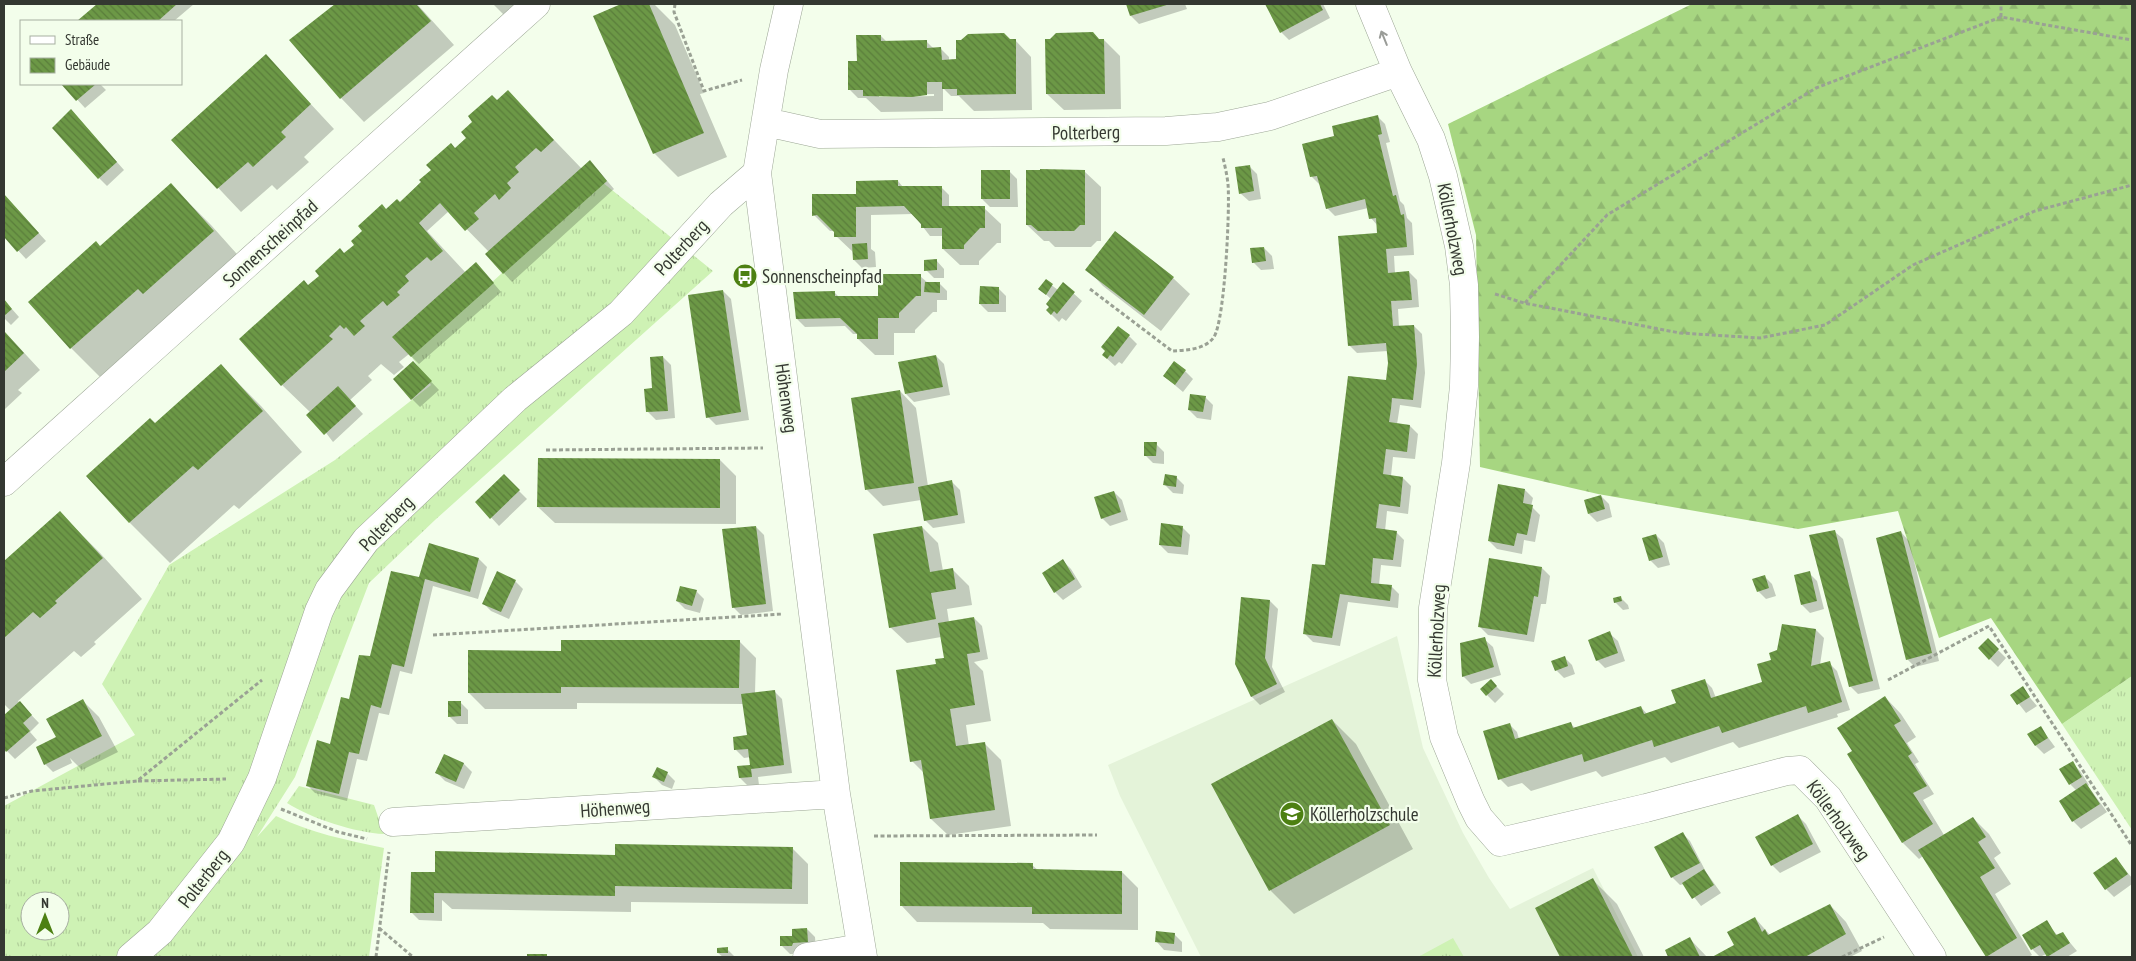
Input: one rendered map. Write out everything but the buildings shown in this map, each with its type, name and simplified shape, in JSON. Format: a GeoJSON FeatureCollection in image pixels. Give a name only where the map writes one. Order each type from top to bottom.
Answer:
{"type":"FeatureCollection","features":[{"type":"Feature","properties":{"kind":"street","name":"Sonnenscheinpfad"},"geometry":{"type":"LineString","coordinates":[[4,482],[536,4]]}},
{"type":"Feature","properties":{"kind":"street","name":"Höhenweg"},"geometry":{"type":"LineString","coordinates":[[789,4],[774,70],[758,173],[836,794],[862,953],[807,957]]}},
{"type":"Feature","properties":{"kind":"street","name":"Köllerholzweg"},"geometry":{"type":"LineString","coordinates":[[1370,4],[1398,72],[1431,139],[1443,176],[1459,246],[1464,285],[1464,386],[1456,463],[1433,608],[1432,680],[1444,736],[1470,802],[1479,818],[1500,842],[1646,808],[1787,771],[1800,770],[1828,798],[1932,957]]}},
{"type":"Feature","properties":{"kind":"street","name":"Polterberg"},"geometry":{"type":"LineString","coordinates":[[766,122],[820,134],[1166,131],[1218,127],[1270,116],[1398,72]]}},
{"type":"Feature","properties":{"kind":"street","name":"Polterberg"},"geometry":{"type":"LineString","coordinates":[[131,957],[160,932],[231,842],[262,778],[319,611],[330,590],[366,540],[515,399],[621,313],[721,204],[758,173]]}},
{"type":"Feature","properties":{"kind":"street","name":"Höhenweg"},"geometry":{"type":"LineString","coordinates":[[392,833],[836,794]]}},
{"type":"Feature","properties":{"kind":"path"},"geometry":{"type":"LineString","coordinates":[[675,4],[674,12],[704,91],[774,70]]}},
{"type":"Feature","properties":{"kind":"path"},"geometry":{"type":"LineString","coordinates":[[2001,4],[2001,17]]}},
{"type":"Feature","properties":{"kind":"path"},"geometry":{"type":"LineString","coordinates":[[1524,303],[1607,214],[1816,88],[2001,17],[2132,40]]}},
{"type":"Feature","properties":{"kind":"path"},"geometry":{"type":"LineString","coordinates":[[1090,289],[1172,351],[1197,349],[1214,337],[1221,312],[1225,283],[1228,185],[1218,127]]}},
{"type":"Feature","properties":{"kind":"path"},"geometry":{"type":"LineString","coordinates":[[1464,285],[1524,303],[1680,333],[1760,338],[1825,325],[1912,265],[2036,211],[2132,185]]}},
{"type":"Feature","properties":{"kind":"path"},"geometry":{"type":"LineString","coordinates":[[546,450],[793,447]]}},
{"type":"Feature","properties":{"kind":"path"},"geometry":{"type":"LineString","coordinates":[[433,635],[814,612]]}},
{"type":"Feature","properties":{"kind":"path"},"geometry":{"type":"LineString","coordinates":[[1888,680],[1989,626],[2132,846]]}},
{"type":"Feature","properties":{"kind":"path"},"geometry":{"type":"LineString","coordinates":[[137,781],[263,680]]}},
{"type":"Feature","properties":{"kind":"path"},"geometry":{"type":"LineString","coordinates":[[4,798],[32,791],[137,781],[262,778]]}},
{"type":"Feature","properties":{"kind":"path"},"geometry":{"type":"LineString","coordinates":[[300,818],[338,832],[392,833],[376,957]]}},
{"type":"Feature","properties":{"kind":"path"},"geometry":{"type":"LineString","coordinates":[[843,836],[1097,835]]}},
{"type":"Feature","properties":{"kind":"path"},"geometry":{"type":"LineString","coordinates":[[1842,957],[1910,925]]}},
{"type":"Feature","properties":{"kind":"path"},"geometry":{"type":"LineString","coordinates":[[379,928],[413,957]]}},
{"type":"Feature","properties":{"kind":"shaded area","name":"Köllerholzschule"},"geometry":{"type":"Polygon","coordinates":[[[1397,636],[1423,748],[1463,833],[1489,878],[1510,909],[1593,868],[1638,957],[1201,957],[1120,796],[1108,765],[1397,636]]]}},
{"type":"Feature","properties":{"kind":"green space"},"geometry":{"type":"Polygon","coordinates":[[[1692,4],[2132,4],[2132,676],[2062,724],[1991,618],[1939,638],[1898,511],[1798,529],[1598,494],[1480,467],[1476,235],[1448,124],[1692,4]]]}},
{"type":"Feature","properties":{"kind":"green space"},"geometry":{"type":"Polygon","coordinates":[[[602,182],[713,271],[435,520],[369,583],[295,777],[257,837],[276,816],[342,839],[384,848],[369,957],[4,957],[4,806],[135,735],[102,684],[169,565],[335,460],[431,385],[411,356],[602,182]]]}},
{"type":"Feature","properties":{"kind":"green space"},"geometry":{"type":"Polygon","coordinates":[[[2132,676],[2132,830],[2062,724],[2132,676]]]}},
{"type":"Feature","properties":{"kind":"green space"},"geometry":{"type":"Polygon","coordinates":[[[299,786],[374,805],[384,834],[347,828],[297,809],[287,803],[299,786]]]}},
{"type":"Feature","properties":{"kind":"green space"},"geometry":{"type":"Polygon","coordinates":[[[1453,938],[1464,957],[1418,957],[1453,938]]]}},
{"type":"Feature","properties":{"kind":"place","name":"Sonnenscheinpfad"},"geometry":{"type":"Point","coordinates":[745,276]}},
{"type":"Feature","properties":{"kind":"place","name":"Köllerholzschule"},"geometry":{"type":"Point","coordinates":[1292,814]}}]}
